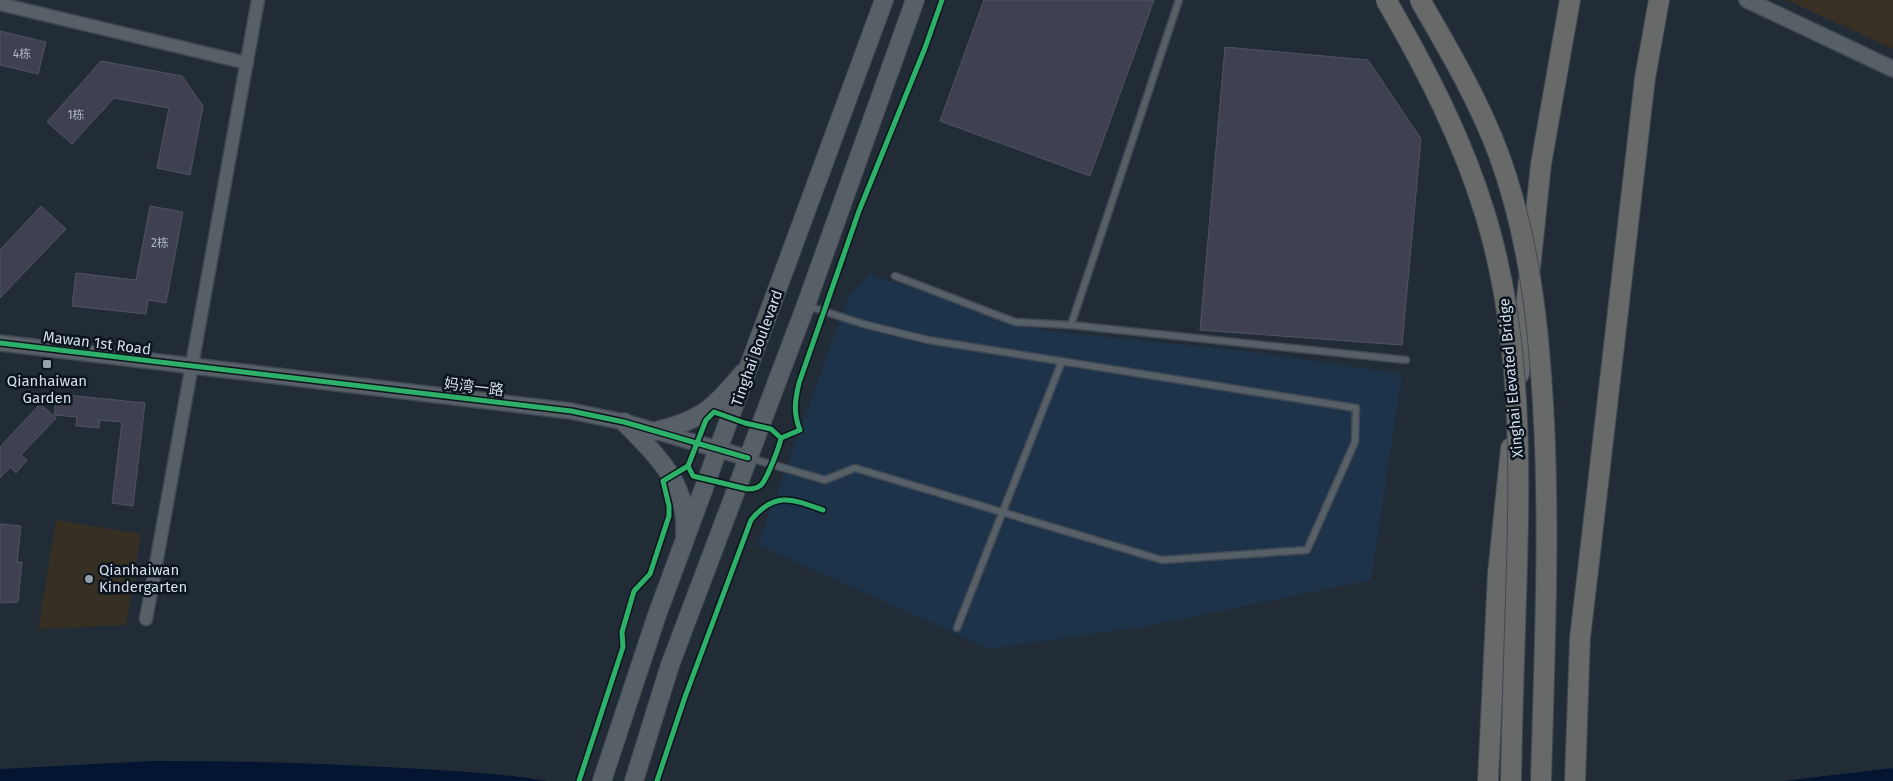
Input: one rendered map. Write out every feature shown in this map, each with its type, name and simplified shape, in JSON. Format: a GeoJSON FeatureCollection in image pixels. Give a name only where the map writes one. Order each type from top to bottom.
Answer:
{"type":"FeatureCollection","features":[{"type":"Feature","properties":{"kind":"main road","name":"Tinghai Boulevard"},"geometry":{"type":"LineString","coordinates":[[602,781],[644,653],[884,0]]}},
{"type":"Feature","properties":{"kind":"main road","name":"Tinghai Boulevard"},"geometry":{"type":"LineString","coordinates":[[634,781],[670,665],[806,306],[915,0]]}},
{"type":"Feature","properties":{"kind":"main road","name":"Xinghai Elevated Bridge"},"geometry":{"type":"LineString","coordinates":[[1386,0],[1416,51],[1446,113],[1468,165],[1486,217],[1499,271],[1509,326],[1515,394],[1520,504],[1511,781]]}},
{"type":"Feature","properties":{"kind":"main road","name":"Xinghai Elevated Bridge"},"geometry":{"type":"LineString","coordinates":[[1420,0],[1474,98],[1498,154],[1514,202],[1534,300],[1542,375],[1546,494],[1546,605],[1541,781]]}},
{"type":"Feature","properties":{"kind":"main road"},"geometry":{"type":"LineString","coordinates":[[1488,781],[1498,573],[1542,164],[1570,0]]}},
{"type":"Feature","properties":{"kind":"main road"},"geometry":{"type":"LineString","coordinates":[[1568,20],[1585,0]]}},
{"type":"Feature","properties":{"kind":"main road"},"geometry":{"type":"LineString","coordinates":[[1575,781],[1580,638],[1645,78],[1659,0]]}},
{"type":"Feature","properties":{"kind":"main road"},"geometry":{"type":"LineString","coordinates":[[656,431],[693,420],[706,411],[752,363]]}},
{"type":"Feature","properties":{"kind":"main road"},"geometry":{"type":"LineString","coordinates":[[624,422],[672,475],[683,506],[686,522],[685,541]]}},
{"type":"Feature","properties":{"kind":"street"},"geometry":{"type":"LineString","coordinates":[[146,619],[258,0]]}},
{"type":"Feature","properties":{"kind":"street"},"geometry":{"type":"LineString","coordinates":[[1747,0],[1893,69]]}},
{"type":"Feature","properties":{"kind":"street"},"geometry":{"type":"LineString","coordinates":[[0,4],[247,64]]}},
{"type":"Feature","properties":{"kind":"street","name":"Mawan 1st Road"},"geometry":{"type":"LineString","coordinates":[[0,343],[192,367]]}},
{"type":"Feature","properties":{"kind":"street","name":"妈湾一路"},"geometry":{"type":"LineString","coordinates":[[192,367],[571,411],[624,422],[720,448],[748,458]]}},
{"type":"Feature","properties":{"kind":"lane"},"geometry":{"type":"LineString","coordinates":[[1071,325],[1179,0]]}},
{"type":"Feature","properties":{"kind":"lane"},"geometry":{"type":"LineString","coordinates":[[895,276],[1015,322],[1071,325],[1406,360]]}},
{"type":"Feature","properties":{"kind":"lane"},"geometry":{"type":"LineString","coordinates":[[748,458],[825,480],[855,468],[1162,560],[1307,550],[1355,442],[1356,408],[928,340],[863,324],[806,306]]}},
{"type":"Feature","properties":{"kind":"lane"},"geometry":{"type":"LineString","coordinates":[[957,628],[1062,361]]}},
{"type":"Feature","properties":{"kind":"shaded area"},"geometry":{"type":"Polygon","coordinates":[[[1787,0],[1893,0],[1893,49],[1787,0]]]}},
{"type":"Feature","properties":{"kind":"shaded area"},"geometry":{"type":"Polygon","coordinates":[[[869,274],[1047,331],[1246,351],[1402,374],[1371,580],[1152,625],[990,649],[758,545],[849,296],[869,274]]]}},
{"type":"Feature","properties":{"kind":"shaded area","name":"Qianhaiwan Kindergarten"},"geometry":{"type":"Polygon","coordinates":[[[56,520],[141,534],[126,625],[38,629],[56,520]]]}},
{"type":"Feature","properties":{"kind":"shaded area"},"geometry":{"type":"Polygon","coordinates":[[[152,761],[372,766],[512,776],[548,781],[0,781],[0,769],[152,761]]]}},
{"type":"Feature","properties":{"kind":"shaded area"},"geometry":{"type":"Polygon","coordinates":[[[1893,768],[1893,781],[1783,781],[1893,768]]]}},
{"type":"Feature","properties":{"kind":"building"},"geometry":{"type":"Polygon","coordinates":[[[984,0],[1154,0],[1090,176],[940,121],[984,0]]]}},
{"type":"Feature","properties":{"kind":"building"},"geometry":{"type":"Polygon","coordinates":[[[0,31],[46,42],[38,74],[0,65],[0,31]]]}},
{"type":"Feature","properties":{"kind":"building"},"geometry":{"type":"Polygon","coordinates":[[[1225,47],[1368,60],[1421,139],[1402,345],[1200,330],[1225,47]]]}},
{"type":"Feature","properties":{"kind":"building"},"geometry":{"type":"Polygon","coordinates":[[[101,61],[182,76],[203,106],[190,175],[157,168],[169,108],[114,98],[72,144],[47,122],[101,61]]]}},
{"type":"Feature","properties":{"kind":"building"},"geometry":{"type":"Polygon","coordinates":[[[41,206],[66,229],[0,298],[0,250],[41,206]]]}},
{"type":"Feature","properties":{"kind":"building"},"geometry":{"type":"Polygon","coordinates":[[[150,206],[183,212],[166,303],[148,300],[146,314],[72,306],[76,273],[136,280],[150,206]]]}},
{"type":"Feature","properties":{"kind":"building"},"geometry":{"type":"Polygon","coordinates":[[[57,394],[145,403],[133,506],[112,503],[122,422],[100,420],[99,428],[76,426],[77,417],[54,415],[57,394]]]}},
{"type":"Feature","properties":{"kind":"building"},"geometry":{"type":"Polygon","coordinates":[[[40,404],[56,418],[21,455],[27,460],[16,473],[10,467],[0,478],[0,447],[40,404]]]}},
{"type":"Feature","properties":{"kind":"building"},"geometry":{"type":"Polygon","coordinates":[[[0,524],[21,526],[17,562],[22,562],[18,602],[0,603],[0,524]]]}},
{"type":"Feature","properties":{"kind":"cycle path"},"geometry":{"type":"LineString","coordinates":[[781,438],[800,430],[795,406],[799,383],[859,211],[925,48],[942,0]]}},
{"type":"Feature","properties":{"kind":"cycle path"},"geometry":{"type":"LineString","coordinates":[[0,343],[571,411],[624,422],[748,458]]}},
{"type":"Feature","properties":{"kind":"cycle path"},"geometry":{"type":"LineString","coordinates":[[579,781],[623,647],[622,632],[634,591],[650,574],[669,516],[669,506],[663,481],[688,466],[706,420],[714,412],[745,423],[771,429],[781,438]]}},
{"type":"Feature","properties":{"kind":"cycle path"},"geometry":{"type":"LineString","coordinates":[[688,466],[693,476],[747,489],[755,488],[762,484],[767,475],[781,438]]}},
{"type":"Feature","properties":{"kind":"cycle path"},"geometry":{"type":"LineString","coordinates":[[657,781],[685,697],[751,520],[760,511],[776,501],[793,501],[823,510]]}},
{"type":"Feature","properties":{"kind":"place","name":"Qianhaiwan Garden"},"geometry":{"type":"Point","coordinates":[47,364]}},
{"type":"Feature","properties":{"kind":"place","name":"Qianhaiwan Kindergarten"},"geometry":{"type":"Point","coordinates":[89,579]}}]}
